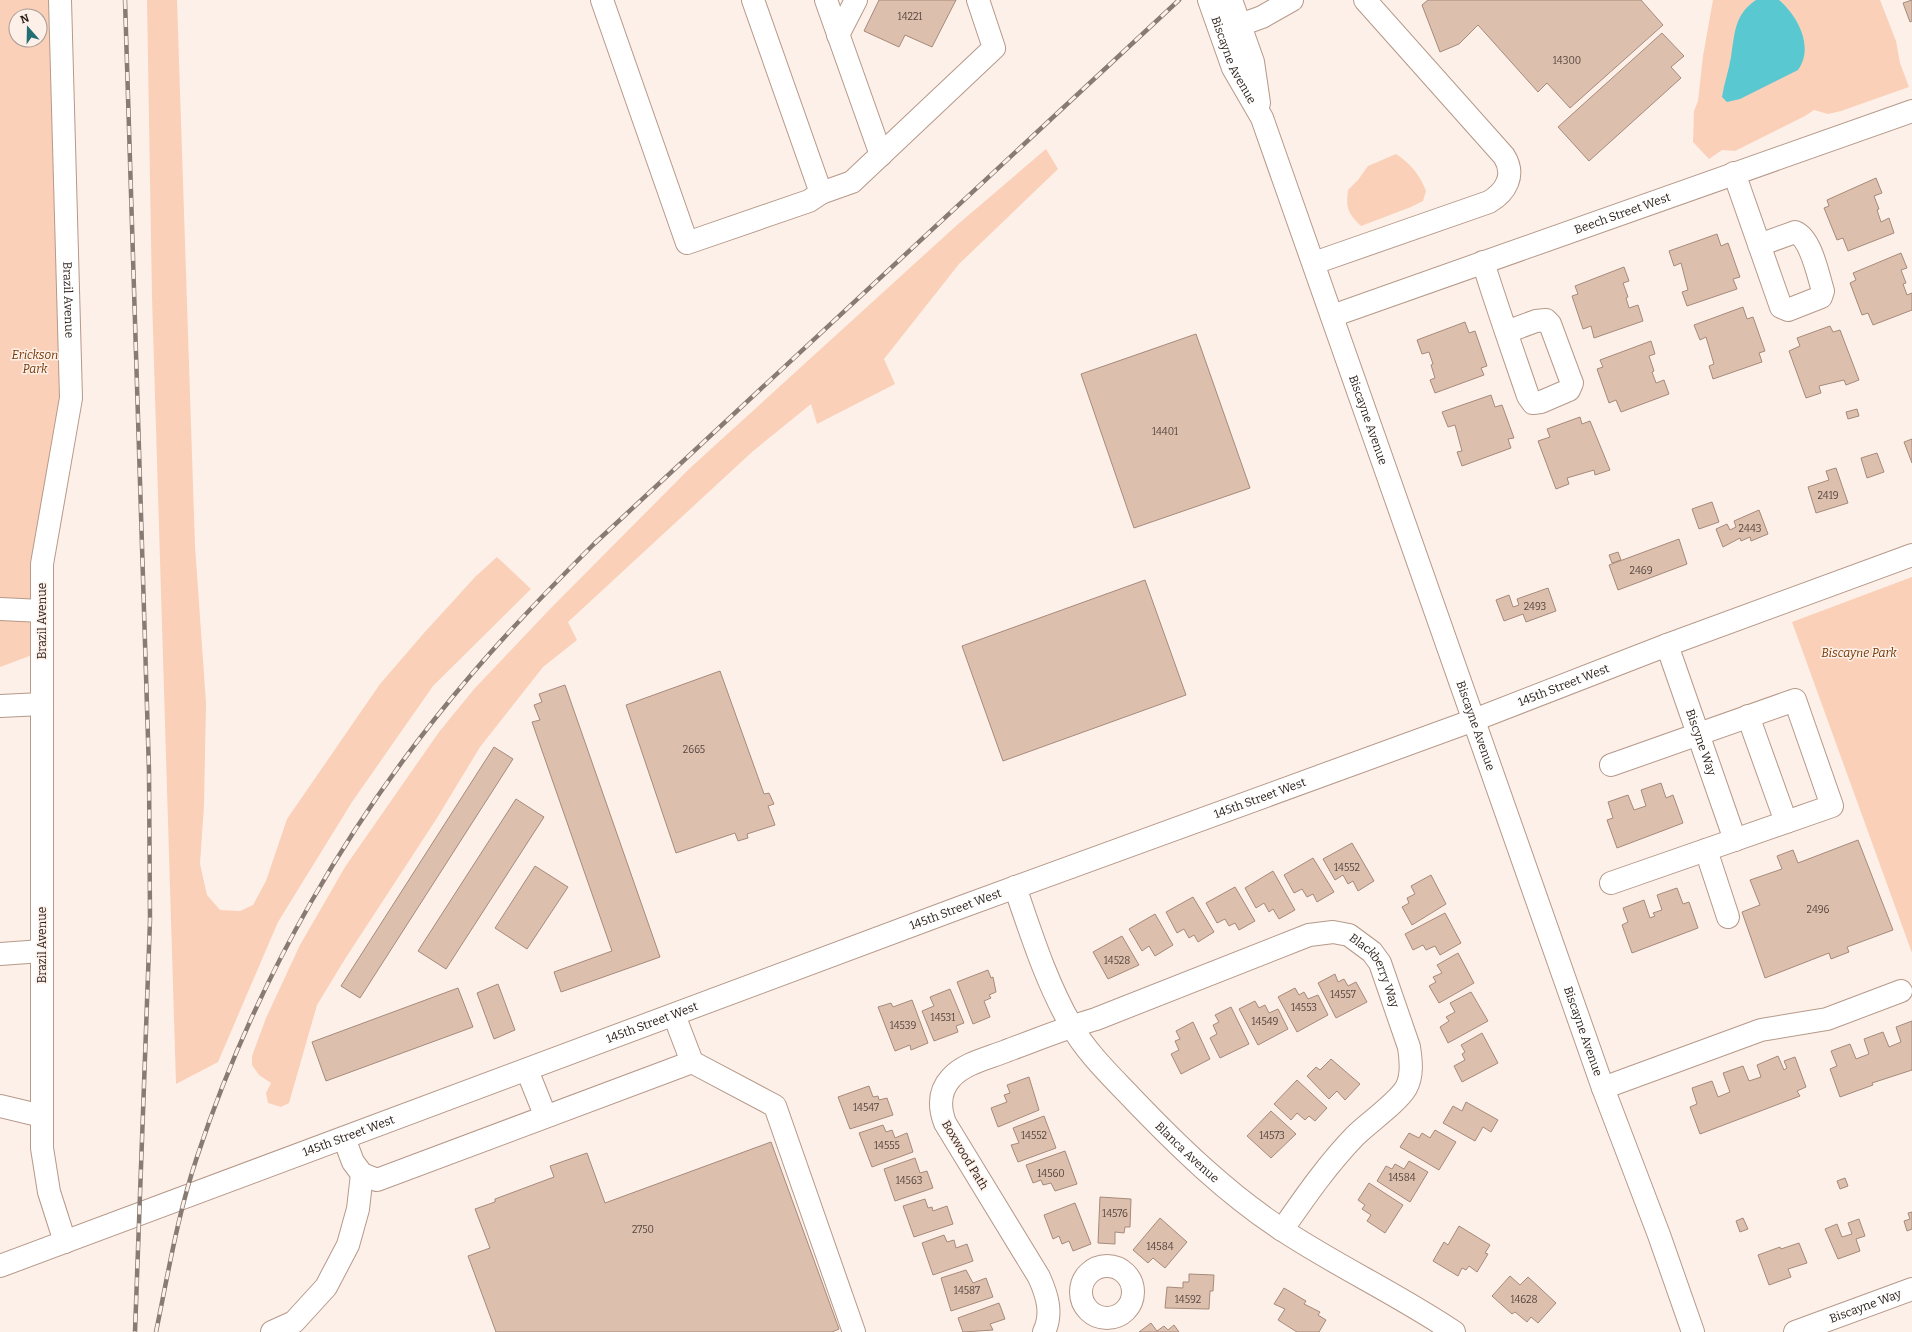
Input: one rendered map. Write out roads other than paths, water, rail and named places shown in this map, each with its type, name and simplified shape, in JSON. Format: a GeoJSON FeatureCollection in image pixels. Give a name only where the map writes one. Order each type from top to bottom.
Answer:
{"type":"FeatureCollection","features":[{"type":"Feature","properties":{"kind":"street","name":"Brazil Avenue"},"geometry":{"type":"LineString","coordinates":[[60,0],[71,398],[42,564],[42,1148],[48,1185],[65,1242]]}},
{"type":"Feature","properties":{"kind":"street"},"geometry":{"type":"LineString","coordinates":[[602,0],[687,243],[810,201],[821,193],[852,182],[994,48],[978,0]]}},
{"type":"Feature","properties":{"kind":"street"},"geometry":{"type":"LineString","coordinates":[[753,0],[821,193]]}},
{"type":"Feature","properties":{"kind":"street"},"geometry":{"type":"LineString","coordinates":[[826,0],[881,155]]}},
{"type":"Feature","properties":{"kind":"street"},"geometry":{"type":"LineString","coordinates":[[838,35],[856,0]]}},
{"type":"Feature","properties":{"kind":"street","name":"Biscayne Avenue"},"geometry":{"type":"LineString","coordinates":[[1209,0],[1233,68],[1262,118]]}},
{"type":"Feature","properties":{"kind":"street","name":"Biscayne Avenue"},"geometry":{"type":"LineString","coordinates":[[1231,0],[1252,62],[1262,118],[1603,1088],[1659,1235],[1693,1332]]}},
{"type":"Feature","properties":{"kind":"street"},"geometry":{"type":"LineString","coordinates":[[1240,25],[1280,8],[1292,0]]}},
{"type":"Feature","properties":{"kind":"street"},"geometry":{"type":"LineString","coordinates":[[1314,263],[1489,202],[1505,190],[1509,180],[1509,167],[1504,156],[1365,0]]}},
{"type":"Feature","properties":{"kind":"street","name":"Beech Street West"},"geometry":{"type":"LineString","coordinates":[[1332,316],[1912,111]]}},
{"type":"Feature","properties":{"kind":"street"},"geometry":{"type":"LineString","coordinates":[[1734,173],[1759,245]]}},
{"type":"Feature","properties":{"kind":"street"},"geometry":{"type":"LineString","coordinates":[[1483,262],[1506,332]]}},
{"type":"Feature","properties":{"kind":"street","name":"145th Street West"},"geometry":{"type":"LineString","coordinates":[[0,1266],[1015,887],[1474,720],[1667,645],[1912,556]]}},
{"type":"Feature","properties":{"kind":"street"},"geometry":{"type":"LineString","coordinates":[[0,609],[42,611]]}},
{"type":"Feature","properties":{"kind":"street","name":"Biscyne Way"},"geometry":{"type":"LineString","coordinates":[[1667,645],[1735,840]]}},
{"type":"Feature","properties":{"kind":"street"},"geometry":{"type":"LineString","coordinates":[[1611,765],[1795,700],[1832,806],[1611,883]]}},
{"type":"Feature","properties":{"kind":"street"},"geometry":{"type":"LineString","coordinates":[[0,706],[42,704]]}},
{"type":"Feature","properties":{"kind":"street"},"geometry":{"type":"LineString","coordinates":[[1748,716],[1786,822]]}},
{"type":"Feature","properties":{"kind":"street"},"geometry":{"type":"LineString","coordinates":[[1706,850],[1728,916]]}},
{"type":"Feature","properties":{"kind":"street","name":"Blanca Avenue"},"geometry":{"type":"LineString","coordinates":[[1015,887],[1056,997],[1071,1026],[1090,1053],[1157,1124],[1216,1180],[1282,1230],[1341,1267],[1434,1319],[1454,1332]]}},
{"type":"Feature","properties":{"kind":"street","name":"Blackberry Way"},"geometry":{"type":"LineString","coordinates":[[1071,1026],[1096,1019],[1309,935],[1322,932],[1349,935],[1372,952],[1380,963],[1409,1047],[1411,1075],[1406,1088],[1399,1096],[1356,1135],[1334,1158],[1315,1182],[1282,1230]]}},
{"type":"Feature","properties":{"kind":"street"},"geometry":{"type":"LineString","coordinates":[[0,954],[42,951]]}},
{"type":"Feature","properties":{"kind":"street"},"geometry":{"type":"LineString","coordinates":[[1603,1088],[1761,1030],[1827,1019],[1901,992]]}},
{"type":"Feature","properties":{"kind":"street"},"geometry":{"type":"LineString","coordinates":[[674,1014],[692,1062],[775,1106],[854,1332]]}},
{"type":"Feature","properties":{"kind":"street","name":"Boxwood Path"},"geometry":{"type":"LineString","coordinates":[[1044,1332],[1049,1317],[1048,1302],[1039,1277],[945,1123],[942,1115],[941,1094],[951,1078],[967,1066],[1071,1026]]}},
{"type":"Feature","properties":{"kind":"street"},"geometry":{"type":"LineString","coordinates":[[344,1138],[353,1162],[362,1174],[377,1180],[692,1062]]}},
{"type":"Feature","properties":{"kind":"street"},"geometry":{"type":"LineString","coordinates":[[527,1070],[545,1116]]}},
{"type":"Feature","properties":{"kind":"street"},"geometry":{"type":"LineString","coordinates":[[0,1106],[42,1116]]}},
{"type":"Feature","properties":{"kind":"street"},"geometry":{"type":"LineString","coordinates":[[272,1332],[297,1327],[326,1287],[348,1245],[358,1209],[362,1174]]}},
{"type":"Feature","properties":{"kind":"street","name":"Biscayne Way"},"geometry":{"type":"LineString","coordinates":[[1795,1332],[1912,1289]]}},
{"type":"Feature","properties":{"kind":"street"},"geometry":{"type":"LineString","coordinates":[[1048,1302],[1080,1295]]}},
{"type":"Feature","properties":{"kind":"water"},"geometry":{"type":"Polygon","coordinates":[[[1756,0],[1779,0],[1793,15],[1802,33],[1805,52],[1803,61],[1798,70],[1740,99],[1727,102],[1722,97],[1735,32],[1739,18],[1743,12],[1756,0]]]}},
{"type":"Feature","properties":{"kind":"railway"},"geometry":{"type":"LineString","coordinates":[[125,0],[149,771],[150,920],[135,1332]]}},
{"type":"Feature","properties":{"kind":"railway"},"geometry":{"type":"LineString","coordinates":[[156,1332],[174,1244],[190,1178],[221,1092],[247,1027],[311,902],[347,843],[386,785],[427,729],[501,641],[594,544],[1179,0]]}},
{"type":"Feature","properties":{"kind":"park label","name":"Erickson Park"},"geometry":{"type":"Point","coordinates":[35,362]}},
{"type":"Feature","properties":{"kind":"park label","name":"Biscayne Park"},"geometry":{"type":"Point","coordinates":[1859,653]}}]}
